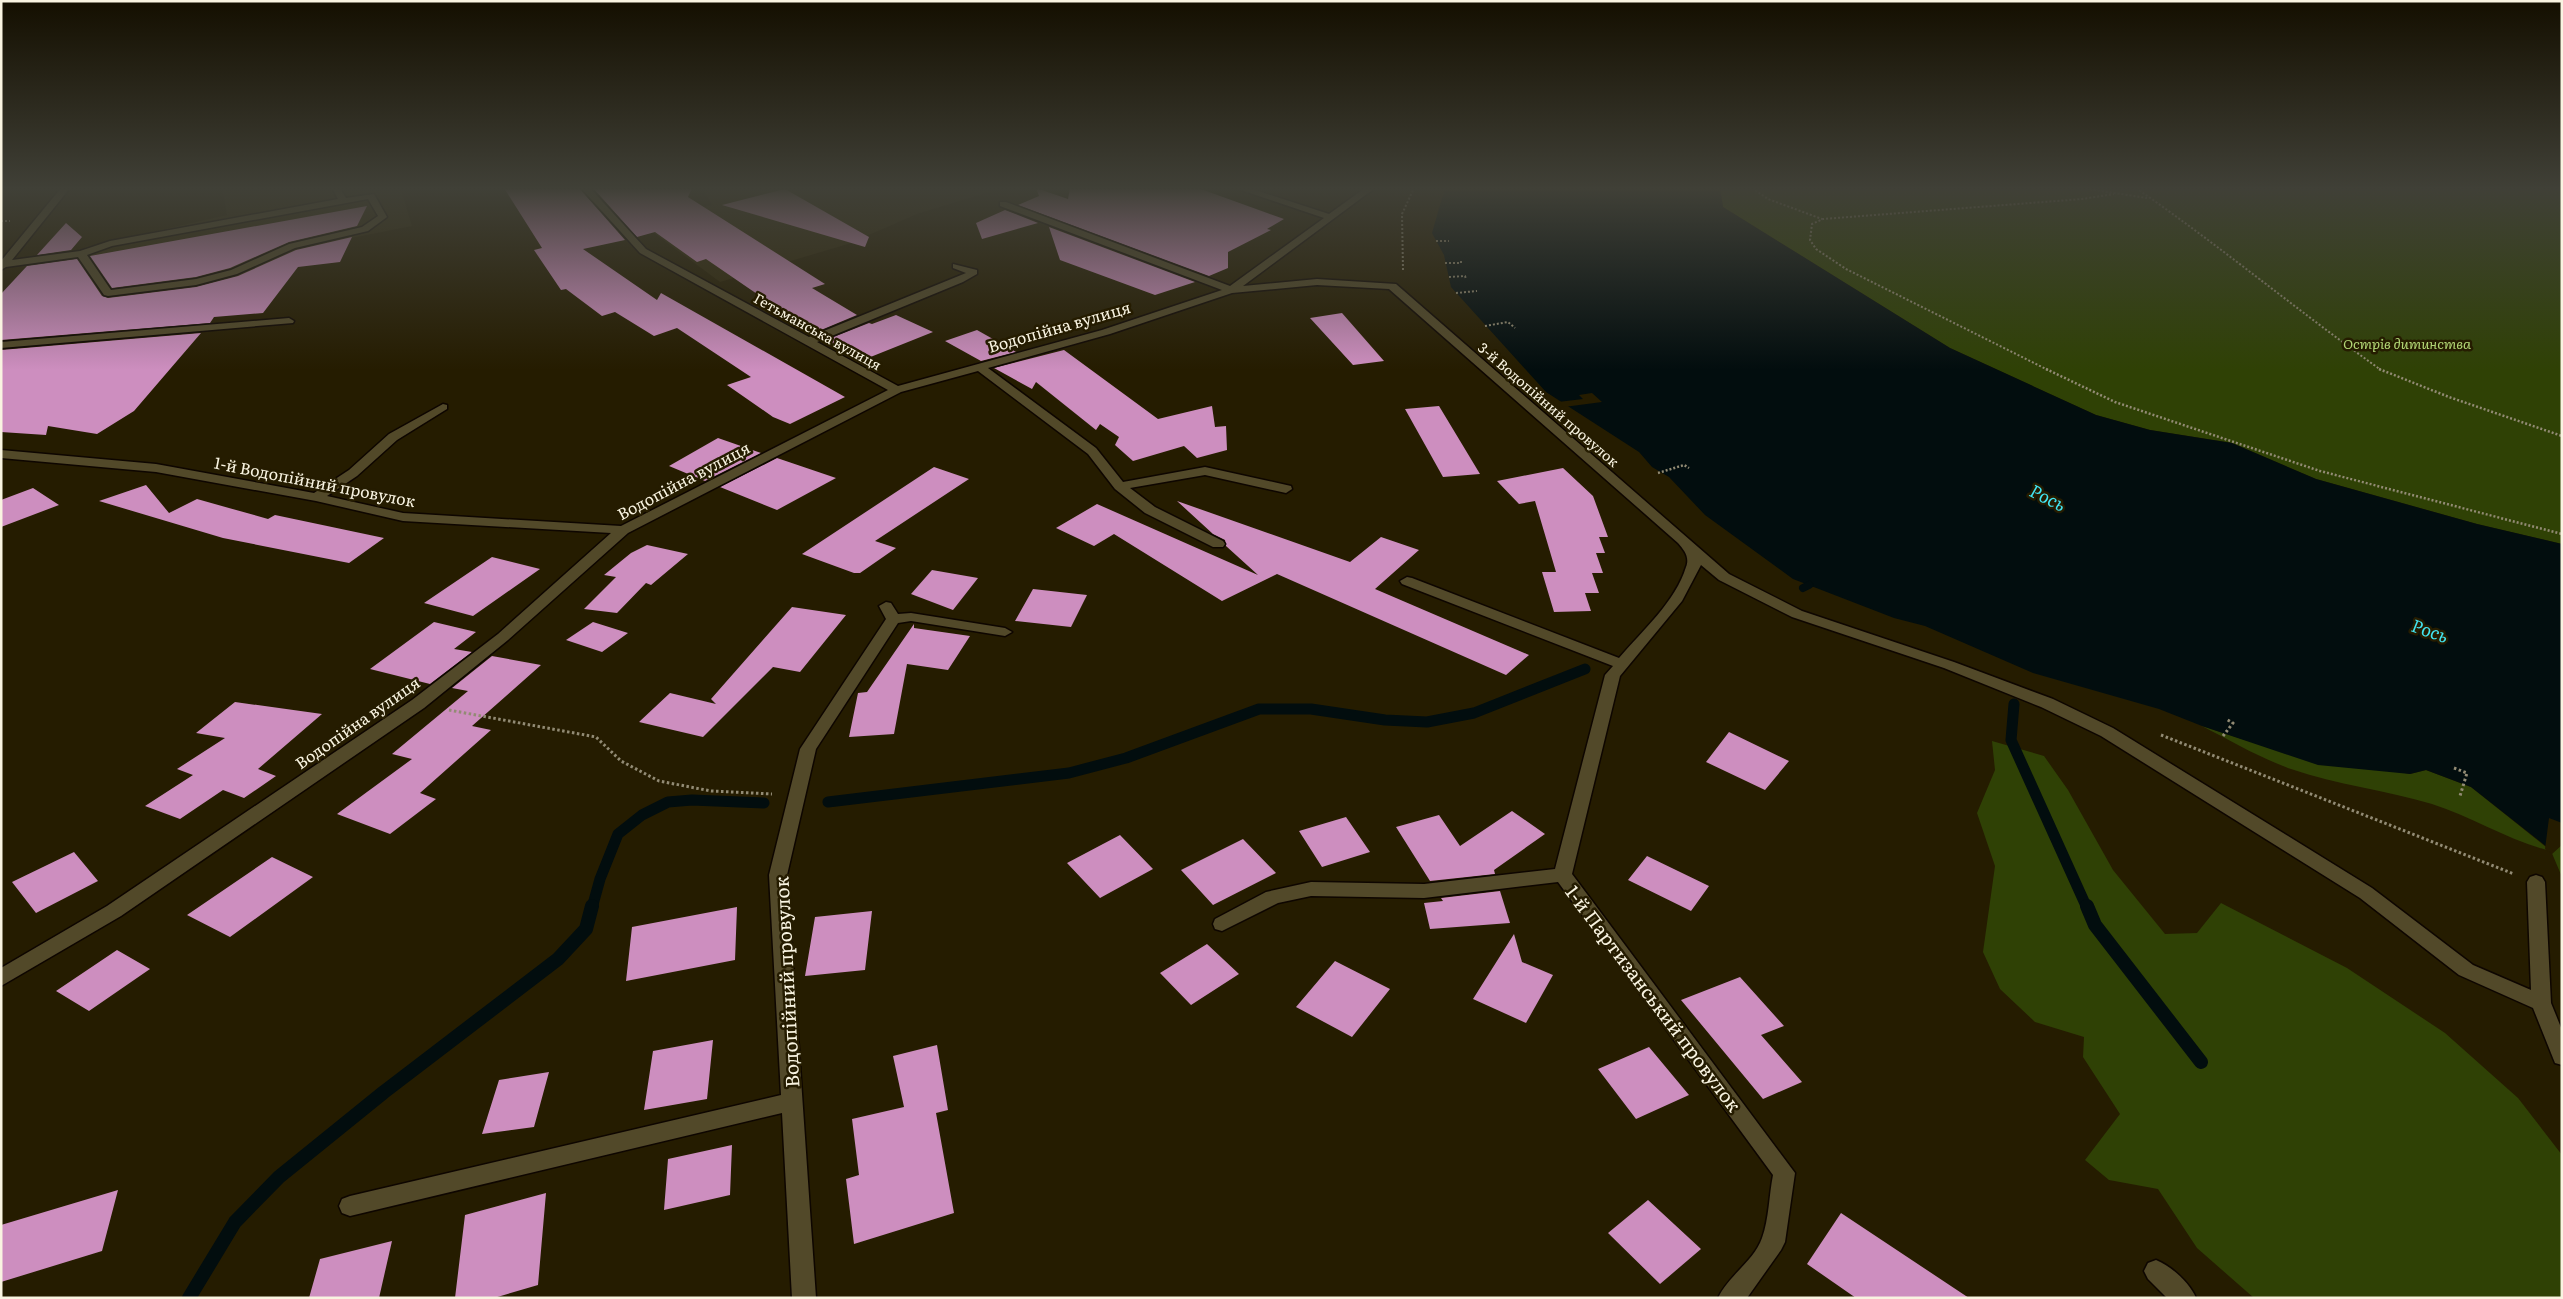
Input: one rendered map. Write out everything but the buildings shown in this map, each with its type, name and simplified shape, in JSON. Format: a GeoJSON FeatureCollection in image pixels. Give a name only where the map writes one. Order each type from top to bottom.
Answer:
{"type":"FeatureCollection","features":[{"type":"Feature","properties":{"kind":"street"},"geometry":{"type":"LineString","coordinates":[[2,266],[16,249]]}},
{"type":"Feature","properties":{"kind":"street"},"geometry":{"type":"LineString","coordinates":[[2,266],[81,254],[97,249]]}},
{"type":"Feature","properties":{"kind":"street"},"geometry":{"type":"LineString","coordinates":[[81,254],[108,293],[196,282],[234,272],[286,249]]}},
{"type":"Feature","properties":{"kind":"street","name":"Гетьманська вулиця"},"geometry":{"type":"LineString","coordinates":[[641,249],[897,390]]}},
{"type":"Feature","properties":{"kind":"street"},"geometry":{"type":"LineString","coordinates":[[1121,249],[1231,290]]}},
{"type":"Feature","properties":{"kind":"street","name":"Водопійна вулиця"},"geometry":{"type":"LineString","coordinates":[[1,978],[114,911],[418,704],[502,637],[623,530],[897,390],[1106,332],[1231,290],[1287,249]]}},
{"type":"Feature","properties":{"kind":"street"},"geometry":{"type":"LineString","coordinates":[[809,341],[960,280],[974,272],[956,266]]}},
{"type":"Feature","properties":{"kind":"street","name":"3-й Водопійний провулок"},"geometry":{"type":"LineString","coordinates":[[1231,290],[1317,282],[1392,286],[1683,540],[1693,552],[1724,577],[1797,614],[2047,702],[2107,732],[2366,893],[2466,970],[2541,1003]]}},
{"type":"Feature","properties":{"kind":"street"},"geometry":{"type":"LineString","coordinates":[[1,345],[288,321]]}},
{"type":"Feature","properties":{"kind":"street"},"geometry":{"type":"LineString","coordinates":[[980,367],[1092,450],[1120,486],[1150,510],[1218,544]]}},
{"type":"Feature","properties":{"kind":"street"},"geometry":{"type":"LineString","coordinates":[[316,497],[353,473],[393,437],[443,407]]}},
{"type":"Feature","properties":{"kind":"street"},"geometry":{"type":"LineString","coordinates":[[1,463],[8,455]]}},
{"type":"Feature","properties":{"kind":"street","name":"1-й Водопійний провулок"},"geometry":{"type":"LineString","coordinates":[[8,455],[156,468],[316,497],[403,517],[623,530]]}},
{"type":"Feature","properties":{"kind":"street"},"geometry":{"type":"LineString","coordinates":[[1120,486],[1205,471],[1286,489]]}},
{"type":"Feature","properties":{"kind":"street"},"geometry":{"type":"LineString","coordinates":[[1407,581],[1617,670],[1677,598],[1694,566],[1693,552]]}},
{"type":"Feature","properties":{"kind":"street","name":"Водопійний провулок"},"geometry":{"type":"LineString","coordinates":[[804,1298],[778,875],[808,749],[890,612],[1005,632]]}},
{"type":"Feature","properties":{"kind":"street","name":"1-й Партизанський провулок"},"geometry":{"type":"LineString","coordinates":[[1617,670],[1563,875],[1784,1172],[1774,1242],[1730,1298]]}},
{"type":"Feature","properties":{"kind":"street"},"geometry":{"type":"LineString","coordinates":[[1222,924],[1273,896],[1311,889],[1424,891],[1563,875]]}},
{"type":"Feature","properties":{"kind":"street"},"geometry":{"type":"LineString","coordinates":[[2536,882],[2541,1003],[2562,1057]]}},
{"type":"Feature","properties":{"kind":"street"},"geometry":{"type":"LineString","coordinates":[[350,1206],[792,1102]]}},
{"type":"Feature","properties":{"kind":"street"},"geometry":{"type":"LineString","coordinates":[[2156,1271],[2184,1298]]}},
{"type":"Feature","properties":{"kind":"path"},"geometry":{"type":"LineString","coordinates":[[1403,249],[1403,279]]}},
{"type":"Feature","properties":{"kind":"path"},"geometry":{"type":"LineString","coordinates":[[1816,249],[1846,269],[1970,333],[2114,402],[2320,471],[2562,534]]}},
{"type":"Feature","properties":{"kind":"path"},"geometry":{"type":"LineString","coordinates":[[2221,249],[2333,336],[2382,371],[2562,436]]}},
{"type":"Feature","properties":{"kind":"path"},"geometry":{"type":"LineString","coordinates":[[1446,264],[1462,263],[1461,259]]}},
{"type":"Feature","properties":{"kind":"path"},"geometry":{"type":"LineString","coordinates":[[1449,276],[1465,276],[1466,279]]}},
{"type":"Feature","properties":{"kind":"path"},"geometry":{"type":"LineString","coordinates":[[1456,293],[1477,290]]}},
{"type":"Feature","properties":{"kind":"path"},"geometry":{"type":"LineString","coordinates":[[1485,326],[1508,322],[1515,328]]}},
{"type":"Feature","properties":{"kind":"path"},"geometry":{"type":"LineString","coordinates":[[1658,473],[1684,465],[1689,468]]}},
{"type":"Feature","properties":{"kind":"path"},"geometry":{"type":"LineString","coordinates":[[418,704],[596,737],[621,761],[659,781],[710,791],[797,795]]}},
{"type":"Feature","properties":{"kind":"path"},"geometry":{"type":"LineString","coordinates":[[2223,736],[2233,723],[2226,719]]}},
{"type":"Feature","properties":{"kind":"path"},"geometry":{"type":"LineString","coordinates":[[2159,734],[2536,882]]}},
{"type":"Feature","properties":{"kind":"path"},"geometry":{"type":"LineString","coordinates":[[2454,768],[2467,772],[2460,796]]}},
{"type":"Feature","properties":{"kind":"shaded area"},"geometry":{"type":"Polygon","coordinates":[[[85,249],[300,249],[265,271],[92,302],[85,249]]]}},
{"type":"Feature","properties":{"kind":"shaded area"},"geometry":{"type":"Polygon","coordinates":[[[675,249],[832,249],[720,282],[675,249]]]}},
{"type":"Feature","properties":{"kind":"green space","name":"Острів дитинства"},"geometry":{"type":"Polygon","coordinates":[[[1790,249],[2562,249],[2562,544],[2477,524],[2316,479],[2232,443],[2150,430],[2096,415],[1950,348],[1790,249]]]}},
{"type":"Feature","properties":{"kind":"green space"},"geometry":{"type":"Polygon","coordinates":[[[2202,726],[2245,740],[2410,774],[2426,770],[2471,787],[2551,851],[2520,841],[2432,804],[2308,775],[2279,765],[2202,726]]]}},
{"type":"Feature","properties":{"kind":"green space"},"geometry":{"type":"Polygon","coordinates":[[[1992,741],[2044,756],[2068,790],[2113,870],[2165,934],[2197,933],[2221,903],[2347,968],[2445,1033],[2518,1098],[2562,1155],[2562,1298],[2254,1298],[2197,1248],[2158,1189],[2109,1180],[2085,1160],[2120,1114],[2083,1057],[2084,1037],[2035,1022],[2000,989],[1983,952],[1995,866],[1977,813],[1995,770],[1992,741]]]}},
{"type":"Feature","properties":{"kind":"green space"},"geometry":{"type":"Polygon","coordinates":[[[2562,842],[2562,877],[2551,851],[2562,842]]]}},
{"type":"Feature","properties":{"kind":"water","name":"Рось"},"geometry":{"type":"Polygon","coordinates":[[[1441,249],[1790,249],[1950,348],[2096,415],[2150,430],[2232,443],[2316,479],[2477,524],[2562,544],[2562,842],[2552,851],[2471,787],[2426,770],[2410,774],[2318,765],[2202,726],[2159,709],[2033,673],[1925,626],[1894,618],[1793,579],[1705,515],[1669,477],[1652,467],[1639,452],[1546,392],[1451,287],[1444,255],[1441,249]]]}},
{"type":"Feature","properties":{"kind":"pier"},"geometry":{"type":"Polygon","coordinates":[[[1592,393],[1602,402],[1564,407],[1558,402],[1583,399],[1579,395],[1592,393]]]}},
{"type":"Feature","properties":{"kind":"pier"},"geometry":{"type":"Polygon","coordinates":[[[2549,818],[2562,823],[2562,845],[2552,854],[2545,849],[2549,818]]]}},
{"type":"Feature","properties":{"kind":"waterway"},"geometry":{"type":"LineString","coordinates":[[1803,588],[1809,585]]}},
{"type":"Feature","properties":{"kind":"waterway"},"geometry":{"type":"LineString","coordinates":[[828,802],[1069,773],[1126,758],[1259,709],[1311,709],[1385,720],[1427,722],[1474,713],[1585,669]]}},
{"type":"Feature","properties":{"kind":"waterway"},"geometry":{"type":"LineString","coordinates":[[2014,704],[2011,740],[2087,908]]}},
{"type":"Feature","properties":{"kind":"waterway"},"geometry":{"type":"LineString","coordinates":[[592,908],[600,879],[618,834],[642,815],[668,802],[692,800],[764,803]]}},
{"type":"Feature","properties":{"kind":"waterway"},"geometry":{"type":"LineString","coordinates":[[189,1298],[235,1222],[279,1177],[384,1092],[558,959],[586,929],[592,906]]}},
{"type":"Feature","properties":{"kind":"waterway"},"geometry":{"type":"LineString","coordinates":[[2087,906],[2095,925],[2201,1062]]}}]}
